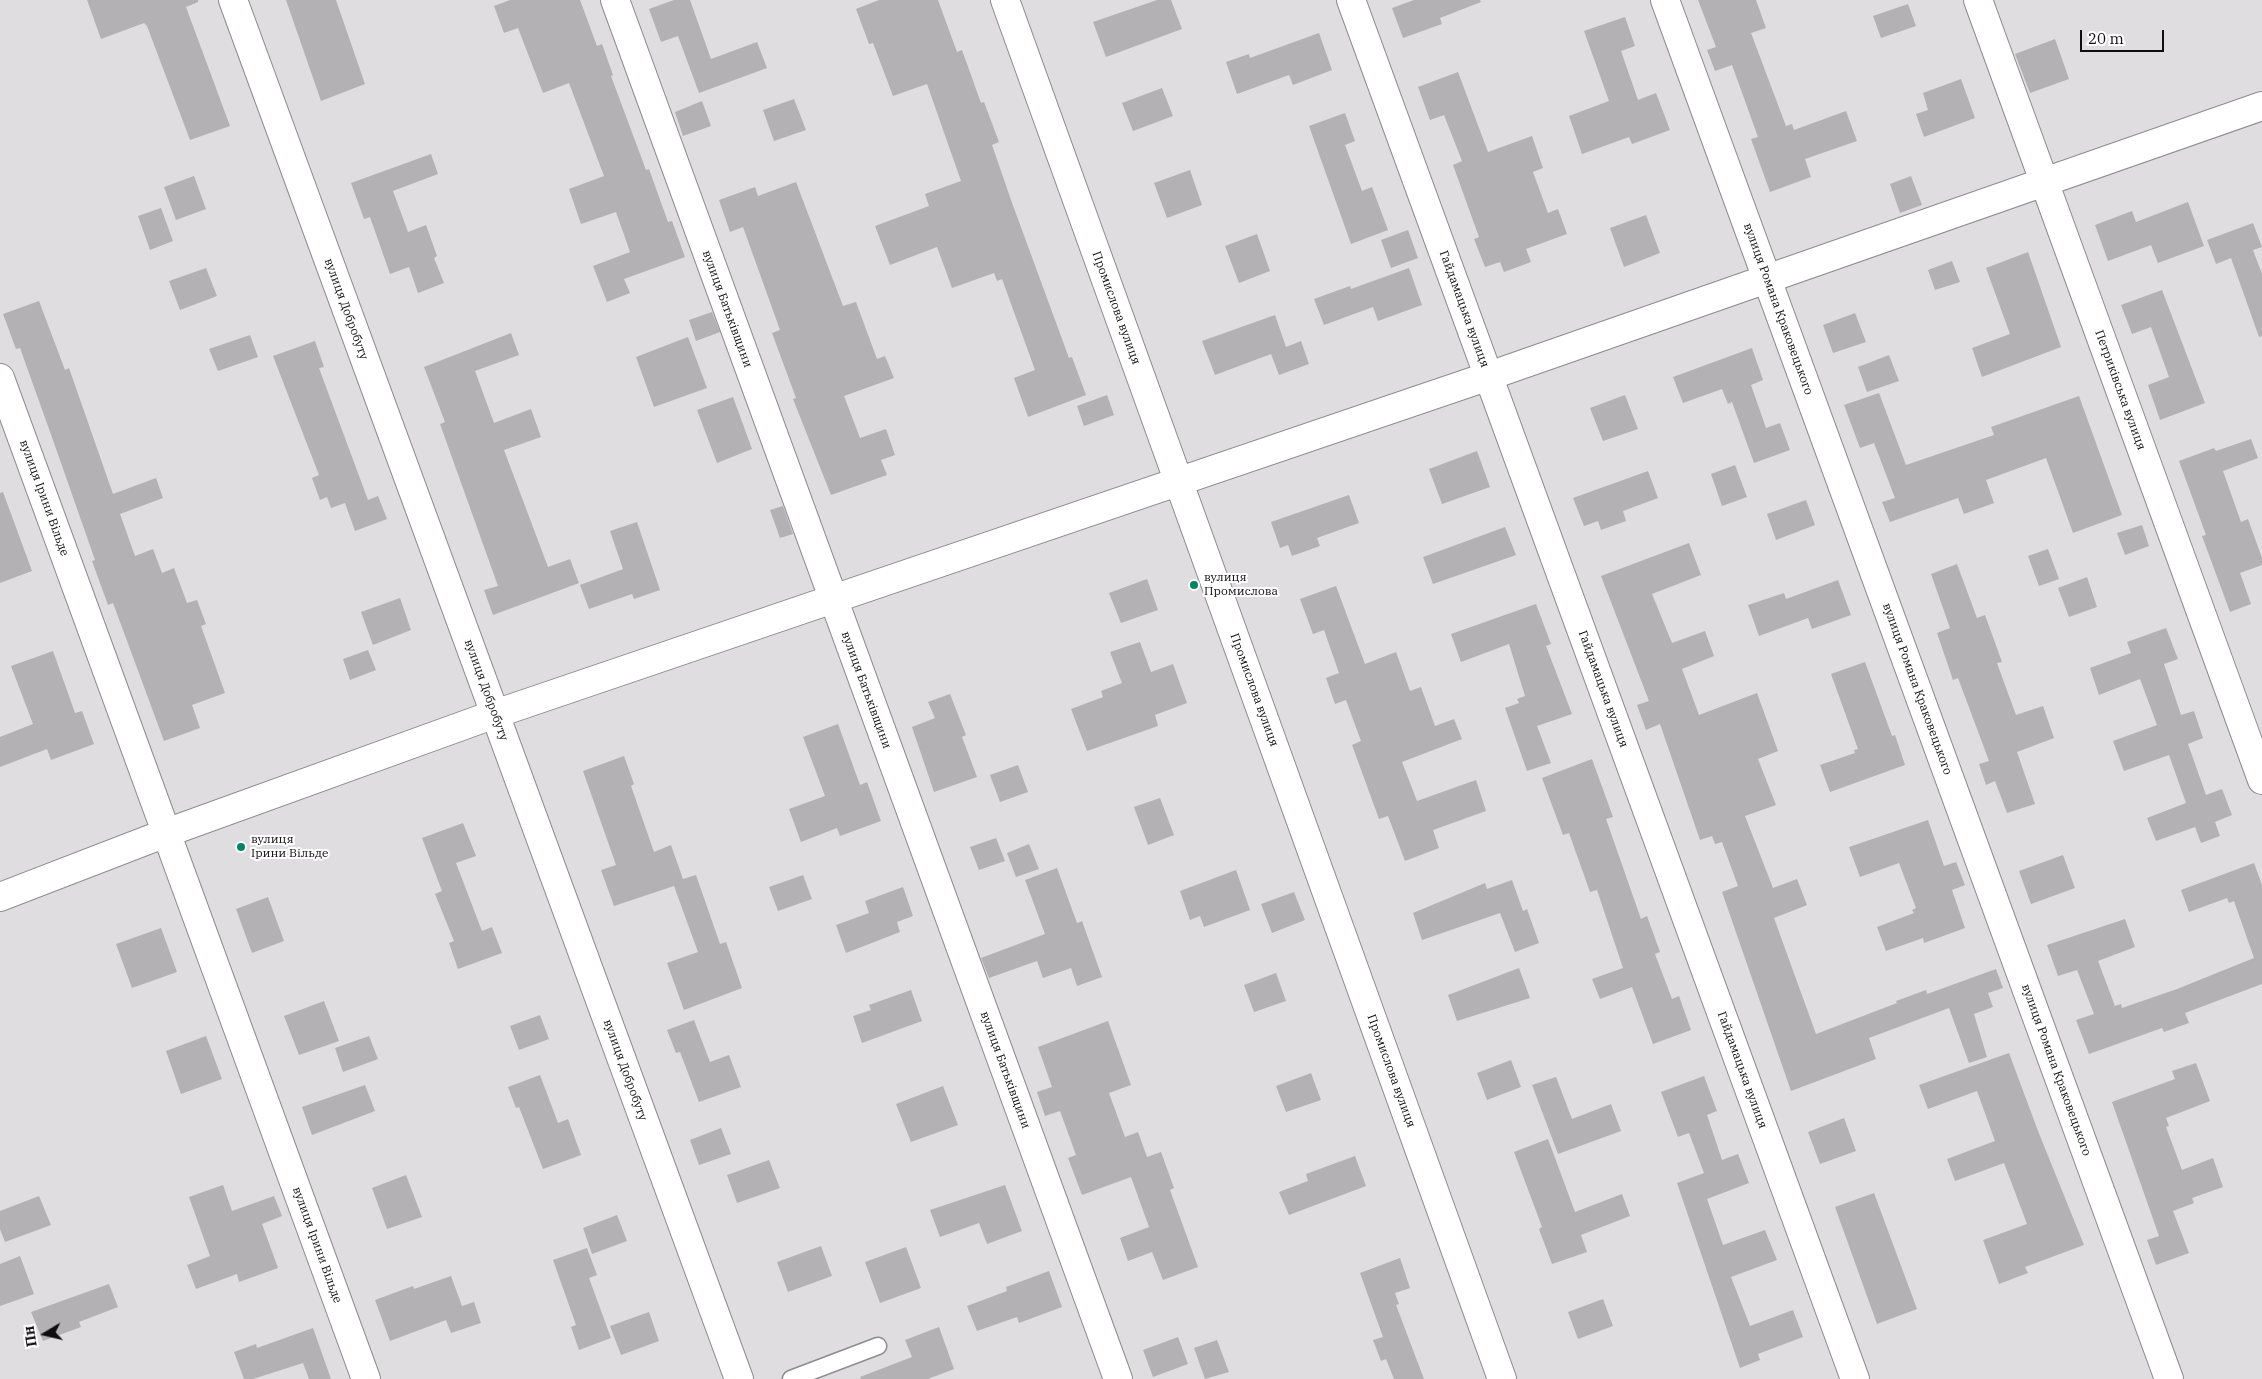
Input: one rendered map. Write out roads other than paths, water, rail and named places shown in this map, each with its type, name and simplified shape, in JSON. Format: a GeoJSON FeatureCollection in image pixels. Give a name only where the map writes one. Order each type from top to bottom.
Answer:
{"type":"FeatureCollection","features":[{"type":"Feature","properties":{"kind":"street","name":"вулиця Добробуту"},"geometry":{"type":"LineString","coordinates":[[233,0],[739,1379]]}},
{"type":"Feature","properties":{"kind":"street","name":"вулиця Батьківщини"},"geometry":{"type":"LineString","coordinates":[[615,0],[1118,1379]]}},
{"type":"Feature","properties":{"kind":"street","name":"Промислова вулиця"},"geometry":{"type":"LineString","coordinates":[[1006,0],[1502,1379]]}},
{"type":"Feature","properties":{"kind":"street","name":"Гайдамацька вулиця"},"geometry":{"type":"LineString","coordinates":[[1351,0],[1855,1379]]}},
{"type":"Feature","properties":{"kind":"street","name":"вулиця Романа Краковецького"},"geometry":{"type":"LineString","coordinates":[[1665,0],[2169,1379]]}},
{"type":"Feature","properties":{"kind":"street","name":"Петриківська вулиця"},"geometry":{"type":"LineString","coordinates":[[1978,0],[2262,780]]}},
{"type":"Feature","properties":{"kind":"street"},"geometry":{"type":"LineString","coordinates":[[0,897],[166,833],[495,714],[833,598],[1179,483],[2262,106]]}},
{"type":"Feature","properties":{"kind":"street","name":"вулиця Ірини Вільде"},"geometry":{"type":"LineString","coordinates":[[0,378],[366,1379]]}},
{"type":"Feature","properties":{"kind":"lane"},"geometry":{"type":"LineString","coordinates":[[791,1379],[878,1346]]}},
{"type":"Feature","properties":{"kind":"place","name":"вулиця Промислова"},"geometry":{"type":"Point","coordinates":[1194,585]}},
{"type":"Feature","properties":{"kind":"place","name":"вулиця Ірини Вільде"},"geometry":{"type":"Point","coordinates":[241,847]}}]}
